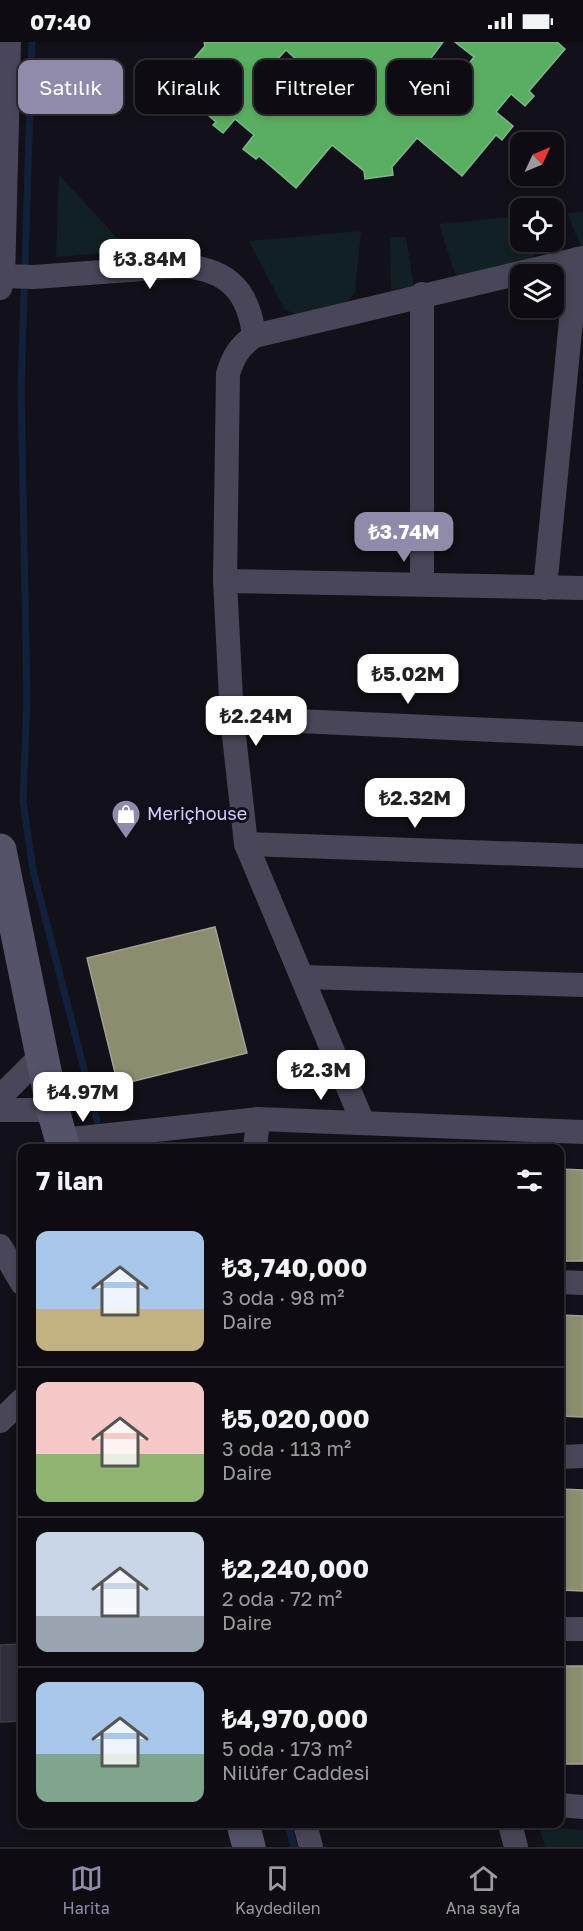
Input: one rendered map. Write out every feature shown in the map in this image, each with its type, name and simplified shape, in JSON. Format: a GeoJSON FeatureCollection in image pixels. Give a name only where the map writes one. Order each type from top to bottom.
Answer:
{"type":"FeatureCollection","features":[{"type":"Feature","properties":{"kind":"main road"},"geometry":{"type":"LineString","coordinates":[[0,850],[60,1133]]}},
{"type":"Feature","properties":{"kind":"main road"},"geometry":{"type":"LineString","coordinates":[[244,1828],[249,1847]]}},
{"type":"Feature","properties":{"kind":"street"},"geometry":{"type":"LineString","coordinates":[[9,42],[1,282],[34,277],[184,266],[204,268],[222,275],[237,291],[251,313],[254,336]]}},
{"type":"Feature","properties":{"kind":"street"},"geometry":{"type":"LineString","coordinates":[[363,1123],[246,844],[231,718],[225,581],[228,374],[233,358],[242,345],[254,336],[580,258],[545,588]]}},
{"type":"Feature","properties":{"kind":"street"},"geometry":{"type":"LineString","coordinates":[[422,294],[422,584]]}},
{"type":"Feature","properties":{"kind":"street"},"geometry":{"type":"LineString","coordinates":[[225,581],[583,588]]}},
{"type":"Feature","properties":{"kind":"street"},"geometry":{"type":"LineString","coordinates":[[231,718],[583,734]]}},
{"type":"Feature","properties":{"kind":"street"},"geometry":{"type":"LineString","coordinates":[[246,844],[583,856]]}},
{"type":"Feature","properties":{"kind":"street"},"geometry":{"type":"LineString","coordinates":[[303,977],[583,985]]}},
{"type":"Feature","properties":{"kind":"street"},"geometry":{"type":"LineString","coordinates":[[0,1097],[42,1054]]}},
{"type":"Feature","properties":{"kind":"street"},"geometry":{"type":"LineString","coordinates":[[0,1110],[60,1133],[258,1119],[583,1132]]}},
{"type":"Feature","properties":{"kind":"street"},"geometry":{"type":"LineString","coordinates":[[256,1144],[258,1119]]}},
{"type":"Feature","properties":{"kind":"street"},"geometry":{"type":"LineString","coordinates":[[0,1246],[18,1276]]}},
{"type":"Feature","properties":{"kind":"street"},"geometry":{"type":"LineString","coordinates":[[564,1282],[583,1283]]}},
{"type":"Feature","properties":{"kind":"street"},"geometry":{"type":"LineString","coordinates":[[0,1420],[18,1404]]}},
{"type":"Feature","properties":{"kind":"street"},"geometry":{"type":"LineString","coordinates":[[564,1457],[583,1456]]}},
{"type":"Feature","properties":{"kind":"street"},"geometry":{"type":"LineString","coordinates":[[564,1629],[583,1629]]}},
{"type":"Feature","properties":{"kind":"street"},"geometry":{"type":"LineString","coordinates":[[564,1805],[583,1807]]}},
{"type":"Feature","properties":{"kind":"street"},"geometry":{"type":"LineString","coordinates":[[306,1828],[311,1847]]}},
{"type":"Feature","properties":{"kind":"street"},"geometry":{"type":"LineString","coordinates":[[511,1828],[516,1847]]}},
{"type":"Feature","properties":{"kind":"shaded area"},"geometry":{"type":"Polygon","coordinates":[[[59,175],[129,251],[56,257],[59,175]]]}},
{"type":"Feature","properties":{"kind":"shaded area"},"geometry":{"type":"Polygon","coordinates":[[[583,212],[583,247],[581,247],[567,213],[583,212]]]}},
{"type":"Feature","properties":{"kind":"shaded area"},"geometry":{"type":"Polygon","coordinates":[[[510,217],[510,252],[536,253],[532,259],[458,276],[454,272],[439,224],[510,217]]]}},
{"type":"Feature","properties":{"kind":"shaded area"},"geometry":{"type":"Polygon","coordinates":[[[361,231],[355,293],[344,305],[299,315],[285,310],[249,241],[361,231]]]}},
{"type":"Feature","properties":{"kind":"shaded area"},"geometry":{"type":"Polygon","coordinates":[[[390,237],[406,237],[414,287],[391,290],[390,237]]]}},
{"type":"Feature","properties":{"kind":"shaded area"},"geometry":{"type":"Polygon","coordinates":[[[540,1828],[583,1830],[583,1847],[545,1847],[540,1828]]]}},
{"type":"Feature","properties":{"kind":"building: Kamu"},"geometry":{"type":"Polygon","coordinates":[[[204,42],[443,42],[430,60],[387,60],[387,114],[472,114],[472,60],[474,57],[455,42],[557,42],[565,49],[529,91],[534,96],[525,106],[511,94],[496,112],[513,126],[502,140],[496,135],[462,176],[417,138],[392,167],[393,175],[365,179],[364,171],[332,145],[296,188],[259,156],[256,159],[243,149],[254,135],[235,119],[223,133],[213,125],[216,122],[207,114],[242,114],[242,60],[193,60],[205,46],[204,42]]]}},
{"type":"Feature","properties":{"kind":"building: Sanayi"},"geometry":{"type":"Polygon","coordinates":[[[215,927],[247,1053],[118,1085],[87,958],[215,927]]]}},
{"type":"Feature","properties":{"kind":"building: Sanayi"},"geometry":{"type":"Polygon","coordinates":[[[564,1169],[583,1170],[583,1261],[564,1261],[564,1169]]]}},
{"type":"Feature","properties":{"kind":"building: Sanayi"},"geometry":{"type":"Polygon","coordinates":[[[564,1315],[583,1316],[583,1417],[564,1416],[564,1315]]]}},
{"type":"Feature","properties":{"kind":"building: Sanayi"},"geometry":{"type":"Polygon","coordinates":[[[564,1489],[583,1490],[583,1591],[564,1590],[564,1489]]]}},
{"type":"Feature","properties":{"kind":"building: Sanayi"},"geometry":{"type":"Polygon","coordinates":[[[564,1666],[583,1666],[583,1764],[564,1764],[564,1666]]]}},
{"type":"Feature","properties":{"kind":"building: Diğer"},"geometry":{"type":"Polygon","coordinates":[[[18,1644],[18,1721],[0,1722],[0,1645],[18,1644]]]}},
{"type":"Feature","properties":{"kind":"waterway"},"geometry":{"type":"LineString","coordinates":[[32,42],[21,388],[27,698],[23,801],[33,870],[97,1120]]}},
{"type":"Feature","properties":{"kind":"waterway"},"geometry":{"type":"LineString","coordinates":[[289,1828],[294,1847]]}},
{"type":"Feature","properties":{"kind":"place","name":"Meriçhouse"},"geometry":{"type":"Point","coordinates":[126,840]}}]}
